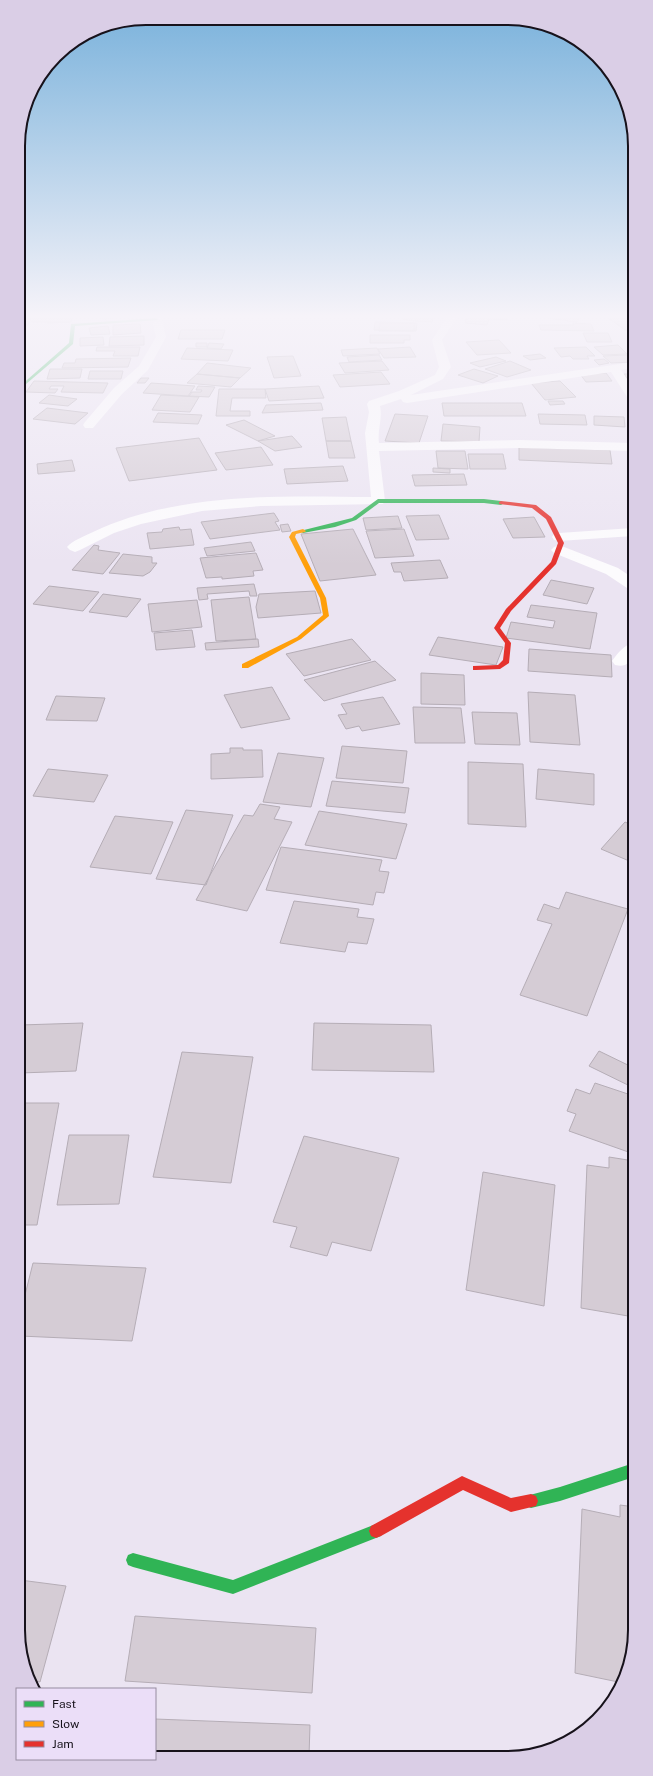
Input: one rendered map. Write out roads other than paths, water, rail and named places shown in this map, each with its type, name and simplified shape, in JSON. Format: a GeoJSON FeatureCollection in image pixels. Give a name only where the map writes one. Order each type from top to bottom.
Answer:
{"type":"FeatureCollection","features":[{"type":"Feature","properties":{"kind":"street"},"geometry":{"type":"LineString","coordinates":[[89,424],[111,399]]}},
{"type":"Feature","properties":{"kind":"street"},"geometry":{"type":"LineString","coordinates":[[378,501],[371,433],[375,412],[373,404],[389,399]]}},
{"type":"Feature","properties":{"kind":"street"},"geometry":{"type":"LineString","coordinates":[[378,403],[406,399]]}},
{"type":"Feature","properties":{"kind":"street"},"geometry":{"type":"LineString","coordinates":[[372,447],[520,444],[628,447]]}},
{"type":"Feature","properties":{"kind":"street"},"geometry":{"type":"LineString","coordinates":[[75,547],[102,533],[144,518],[193,508],[299,501],[484,501],[534,506],[549,518],[559,544],[554,563],[508,610],[497,628],[508,643],[506,661],[500,666],[476,668]]}},
{"type":"Feature","properties":{"kind":"street"},"geometry":{"type":"LineString","coordinates":[[245,666],[270,654],[318,625],[326,616],[323,598],[292,537],[294,533],[335,526],[354,519],[378,501]]}},
{"type":"Feature","properties":{"kind":"street"},"geometry":{"type":"LineString","coordinates":[[559,544],[628,533]]}},
{"type":"Feature","properties":{"kind":"street"},"geometry":{"type":"LineString","coordinates":[[559,544],[628,581]]}},
{"type":"Feature","properties":{"kind":"street"},"geometry":{"type":"LineString","coordinates":[[621,661],[628,653]]}},
{"type":"Feature","properties":{"kind":"street"},"geometry":{"type":"LineString","coordinates":[[133,1560],[233,1587],[368,1535],[462,1483],[511,1505],[560,1494],[628,1472]]}}]}
